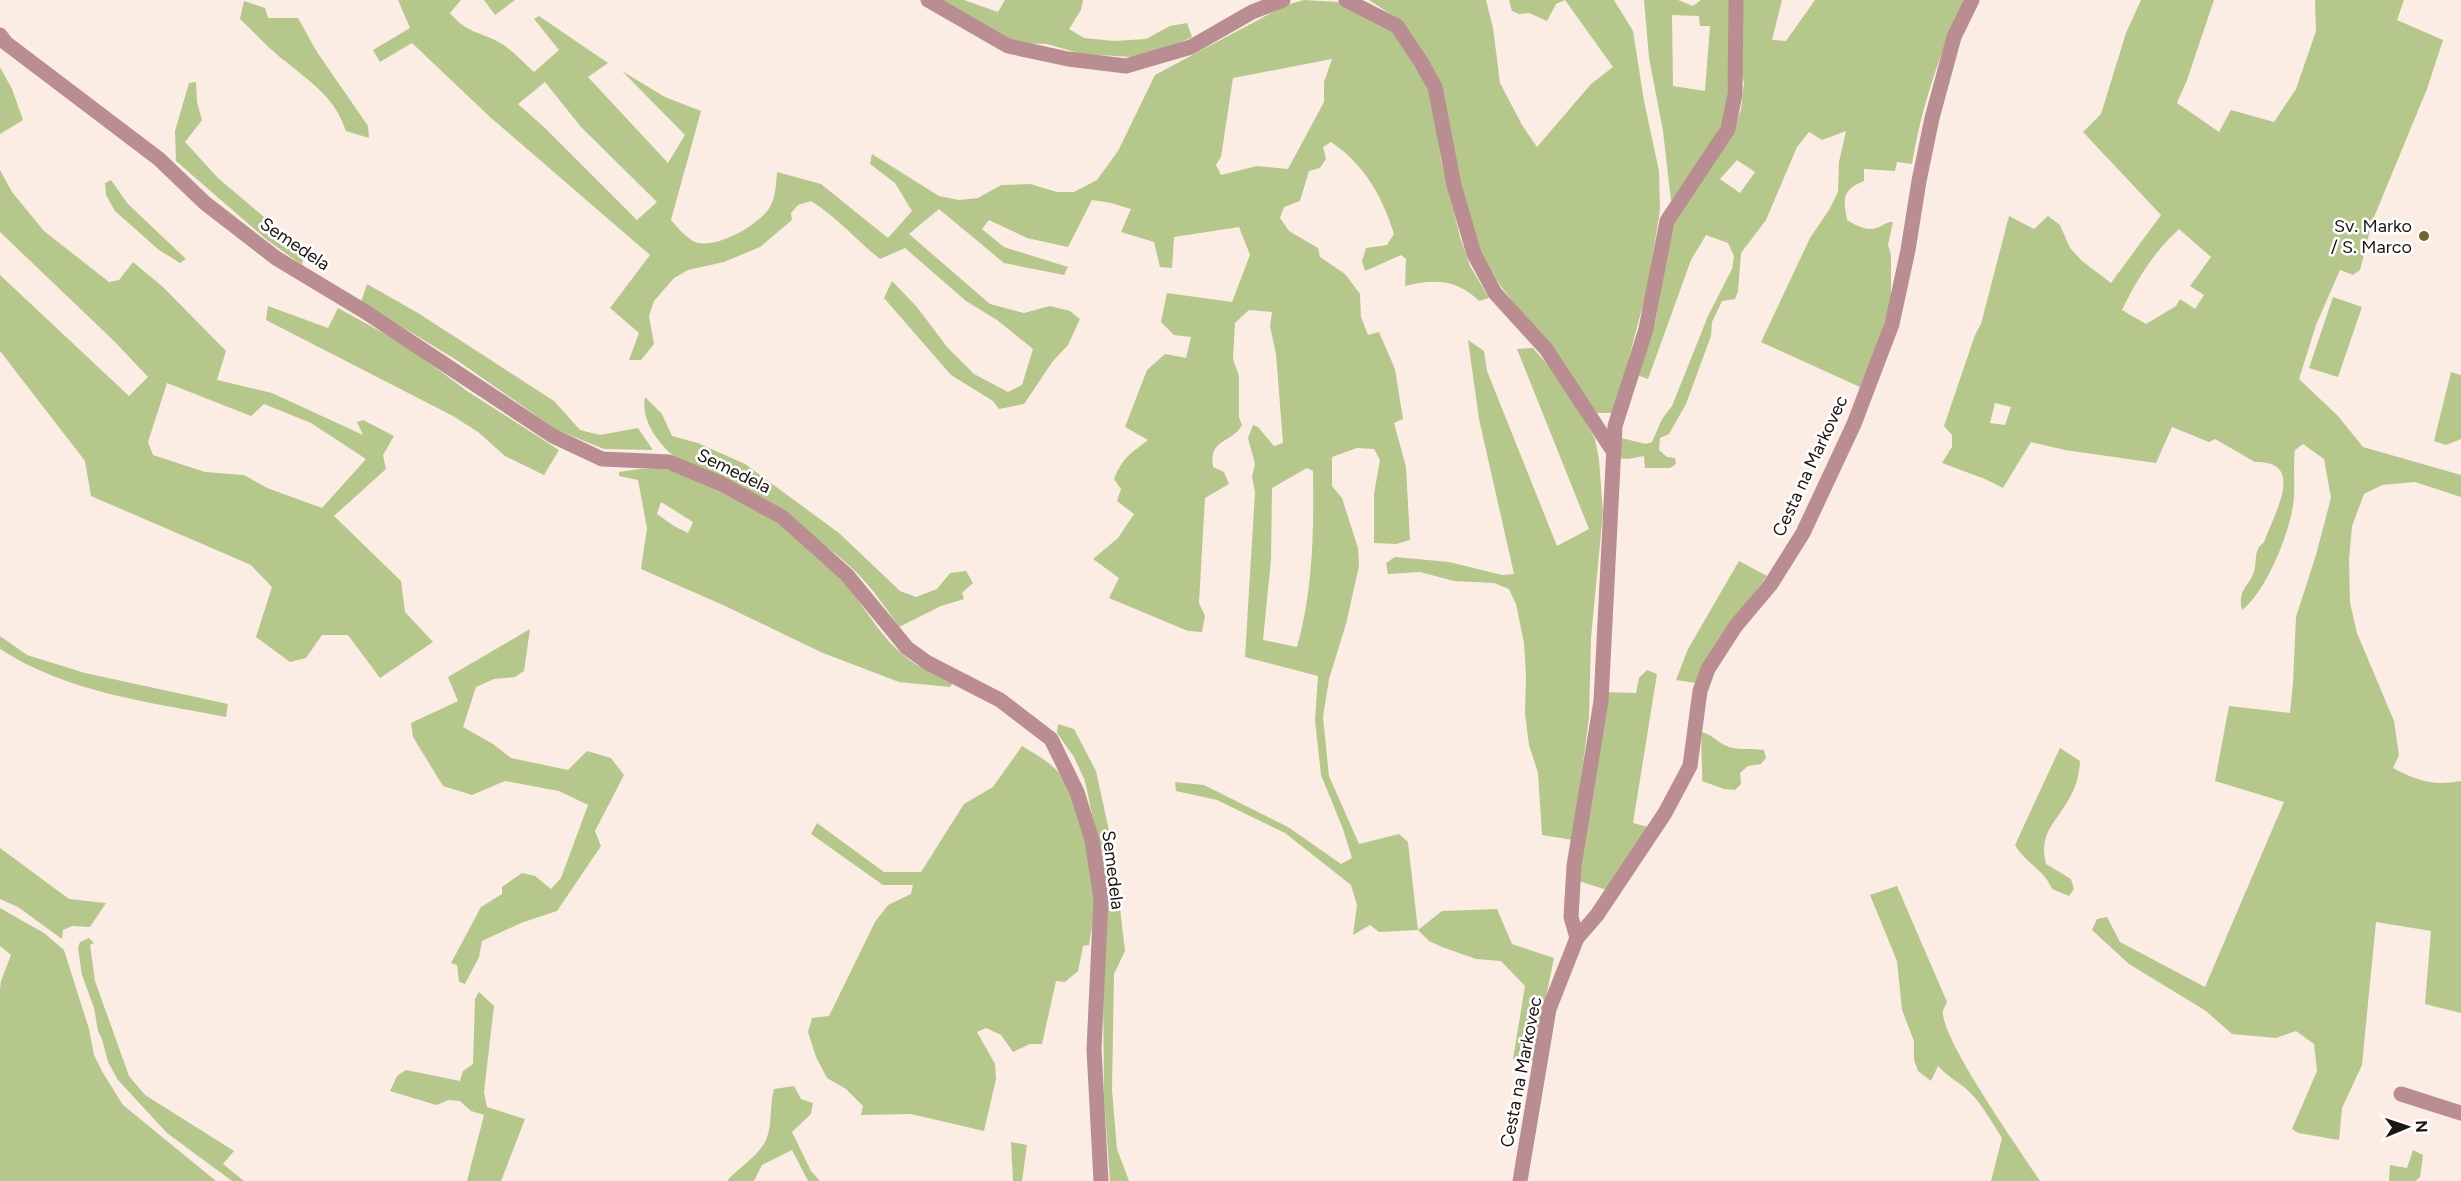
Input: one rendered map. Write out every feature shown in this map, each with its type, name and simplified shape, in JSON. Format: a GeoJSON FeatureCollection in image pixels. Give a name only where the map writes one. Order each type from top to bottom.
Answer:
{"type":"FeatureCollection","features":[{"type":"Feature","properties":{"kind":"street"},"geometry":{"type":"LineString","coordinates":[[928,0],[1008,46],[1068,59],[1126,66],[1191,47],[1252,12],[1283,0]]}},
{"type":"Feature","properties":{"kind":"street"},"geometry":{"type":"LineString","coordinates":[[1346,0],[1397,26],[1421,62],[1435,87],[1454,185],[1474,254],[1496,293],[1546,349],[1613,450]]}},
{"type":"Feature","properties":{"kind":"street"},"geometry":{"type":"LineString","coordinates":[[1577,938],[1571,917],[1574,866],[1601,701],[1614,426],[1646,329],[1667,221],[1728,129],[1735,94],[1736,0]]}},
{"type":"Feature","properties":{"kind":"street","name":"Cesta na Markovec"},"geometry":{"type":"LineString","coordinates":[[1520,1181],[1549,1009],[1577,938],[1597,915],[1670,803],[1690,766],[1700,691],[1708,669],[1735,627],[1771,584],[1803,533],[1854,424],[1892,324],[1932,118],[1954,37],[1972,0]]}},
{"type":"Feature","properties":{"kind":"street","name":"Semedela"},"geometry":{"type":"LineString","coordinates":[[0,35],[6,43],[159,159],[205,203],[276,258],[364,311],[553,436],[602,459],[669,462],[722,484],[782,518],[848,575],[907,648],[928,663],[1000,700],[1051,739],[1077,792],[1089,831],[1101,899],[1094,1049],[1101,1181]]}},
{"type":"Feature","properties":{"kind":"street"},"geometry":{"type":"LineString","coordinates":[[2401,1094],[2461,1113]]}},
{"type":"Feature","properties":{"kind":"green space"},"geometry":{"type":"Polygon","coordinates":[[[398,0],[461,0],[450,13],[457,20],[469,29],[502,44],[534,72],[559,50],[534,19],[539,16],[608,63],[588,77],[668,163],[685,135],[622,71],[665,97],[701,111],[671,220],[688,238],[704,243],[738,234],[758,220],[771,205],[776,189],[777,172],[821,184],[888,238],[912,211],[895,183],[870,164],[872,154],[939,196],[959,200],[978,198],[1001,185],[1030,184],[1057,192],[1074,192],[1097,180],[1118,151],[1155,75],[1286,5],[1304,0],[1339,2],[1388,26],[1421,69],[1433,104],[1441,160],[1460,237],[1470,266],[1489,298],[1479,301],[1462,288],[1445,283],[1426,282],[1405,286],[1406,259],[1401,255],[1365,271],[1362,261],[1366,248],[1387,245],[1394,234],[1371,182],[1354,161],[1331,142],[1323,147],[1326,159],[1320,168],[1309,171],[1300,201],[1284,207],[1280,218],[1289,231],[1318,248],[1320,257],[1345,274],[1360,294],[1361,317],[1368,335],[1379,332],[1395,369],[1403,419],[1394,423],[1406,467],[1410,540],[1396,544],[1374,543],[1374,494],[1380,460],[1374,449],[1357,448],[1332,457],[1332,486],[1342,498],[1358,548],[1359,566],[1346,624],[1329,679],[1323,717],[1329,776],[1359,844],[1399,834],[1408,842],[1418,930],[1379,932],[1370,925],[1353,935],[1357,905],[1351,885],[1285,833],[1217,800],[1176,791],[1175,782],[1204,785],[1288,827],[1341,864],[1352,858],[1321,775],[1315,720],[1318,676],[1245,657],[1255,492],[1252,477],[1255,464],[1248,438],[1253,425],[1258,427],[1274,446],[1283,443],[1276,354],[1270,326],[1272,312],[1249,310],[1235,323],[1233,359],[1239,376],[1239,417],[1242,425],[1238,431],[1218,446],[1212,458],[1213,467],[1224,472],[1229,484],[1205,498],[1199,603],[1205,616],[1202,632],[1188,631],[1109,598],[1119,578],[1093,559],[1118,538],[1134,514],[1117,501],[1121,489],[1114,479],[1124,461],[1148,440],[1125,427],[1147,370],[1165,354],[1186,358],[1191,337],[1174,335],[1161,322],[1167,293],[1232,302],[1250,255],[1239,227],[1174,237],[1172,268],[1160,267],[1154,242],[1121,232],[1131,209],[1111,203],[1092,200],[1068,247],[1027,238],[989,220],[982,229],[1004,247],[1068,267],[1064,275],[1004,263],[939,209],[909,234],[990,304],[1024,313],[1050,306],[1070,311],[1080,319],[1068,345],[1053,361],[1024,404],[999,409],[993,401],[951,375],[884,298],[892,281],[917,307],[947,347],[974,374],[1008,392],[1022,385],[1033,349],[997,320],[966,301],[905,248],[880,259],[811,201],[798,205],[791,213],[792,220],[760,247],[724,262],[688,270],[674,278],[654,301],[649,316],[654,344],[641,360],[629,360],[639,333],[610,308],[650,255],[490,117],[412,43],[380,62],[373,50],[410,28],[398,0]],[[1332,59],[1233,78],[1221,157],[1216,165],[1221,175],[1257,166],[1288,169],[1324,102],[1324,82],[1332,59]],[[545,82],[518,104],[637,220],[657,202],[581,127],[545,82]],[[1307,468],[1272,488],[1271,560],[1263,640],[1297,647],[1306,604],[1311,560],[1313,471],[1307,468]]]}},
{"type":"Feature","properties":{"kind":"green space"},"geometry":{"type":"Polygon","coordinates":[[[484,0],[515,0],[495,15],[484,0]]]}},
{"type":"Feature","properties":{"kind":"green space"},"geometry":{"type":"Polygon","coordinates":[[[937,0],[964,0],[998,12],[1005,0],[1083,0],[1081,10],[1069,29],[1084,38],[1114,41],[1146,39],[1170,26],[1187,23],[1192,37],[1157,54],[1131,57],[1082,54],[1047,44],[1014,43],[937,0]]]}},
{"type":"Feature","properties":{"kind":"green space"},"geometry":{"type":"Polygon","coordinates":[[[1369,0],[1486,0],[1493,28],[1500,83],[1522,125],[1537,147],[1591,84],[1613,67],[1565,0],[1614,0],[1633,31],[1644,101],[1659,171],[1660,210],[1647,290],[1614,413],[1597,413],[1500,285],[1481,254],[1461,191],[1454,148],[1401,21],[1369,0]]]}},
{"type":"Feature","properties":{"kind":"green space"},"geometry":{"type":"Polygon","coordinates":[[[1509,0],[1565,0],[1556,4],[1547,21],[1529,13],[1519,14],[1512,11],[1509,0]]]}},
{"type":"Feature","properties":{"kind":"green space"},"geometry":{"type":"Polygon","coordinates":[[[1644,0],[1678,0],[1693,6],[1701,0],[1730,0],[1727,116],[1680,192],[1671,201],[1663,131],[1649,58],[1644,0]],[[1672,15],[1673,86],[1705,91],[1710,26],[1700,26],[1699,16],[1672,15]]]}},
{"type":"Feature","properties":{"kind":"green space"},"geometry":{"type":"Polygon","coordinates":[[[1740,0],[1782,0],[1772,40],[1786,41],[1815,0],[1964,0],[1932,80],[1912,164],[1897,162],[1895,171],[1864,169],[1864,181],[1848,191],[1846,196],[1847,220],[1862,228],[1870,229],[1893,222],[1888,245],[1891,255],[1891,303],[1862,388],[1761,342],[1810,238],[1838,192],[1839,162],[1846,131],[1822,140],[1809,132],[1797,147],[1766,220],[1741,253],[1738,291],[1735,299],[1722,301],[1712,322],[1711,336],[1686,404],[1669,434],[1660,438],[1659,450],[1667,457],[1675,458],[1676,464],[1670,468],[1645,468],[1644,456],[1628,459],[1615,458],[1621,438],[1646,444],[1652,442],[1662,419],[1672,406],[1708,316],[1732,269],[1734,256],[1728,243],[1706,235],[1691,260],[1648,379],[1637,375],[1655,323],[1673,219],[1733,133],[1741,109],[1744,83],[1739,63],[1740,0]],[[1737,160],[1720,179],[1740,193],[1755,172],[1737,160]]]}},
{"type":"Feature","properties":{"kind":"green space"},"geometry":{"type":"Polygon","coordinates":[[[2141,0],[2214,0],[2177,103],[2219,132],[2231,110],[2274,122],[2296,89],[2316,31],[2315,0],[2404,0],[2397,20],[2443,40],[2427,89],[2372,222],[2360,270],[2353,275],[2340,270],[2316,325],[2299,379],[2338,416],[2363,447],[2461,475],[2461,497],[2415,482],[2382,485],[2364,494],[2352,526],[2349,559],[2350,603],[2357,633],[2394,721],[2399,755],[2393,768],[2434,783],[2461,781],[2461,1013],[2425,1004],[2431,931],[2376,922],[2362,1065],[2342,1108],[2339,1140],[2298,1133],[2292,1129],[2317,1071],[2314,1044],[2296,1031],[2276,1038],[2232,1034],[2206,1011],[2129,964],[2092,930],[2097,919],[2107,917],[2120,942],[2205,987],[2284,802],[2215,781],[2229,706],[2290,713],[2296,617],[2331,498],[2324,459],[2303,444],[2295,450],[2294,497],[2289,525],[2269,574],[2251,601],[2242,610],[2242,593],[2252,577],[2257,551],[2264,542],[2283,491],[2282,474],[2277,467],[2268,463],[2255,462],[2215,439],[2209,442],[2172,427],[2156,463],[2065,450],[2031,442],[2003,488],[1942,463],[1952,447],[1952,435],[1944,426],[1975,335],[1981,324],[2009,216],[2034,229],[2048,216],[2060,225],[2070,248],[2082,261],[2111,283],[2161,215],[2083,132],[2101,114],[2126,33],[2141,0]],[[2179,229],[2147,266],[2122,310],[2146,324],[2176,306],[2180,299],[2195,309],[2204,295],[2190,286],[2211,257],[2179,229]],[[1995,403],[1990,423],[2005,425],[2011,407],[1995,403]]]}},
{"type":"Feature","properties":{"kind":"green space"},"geometry":{"type":"Polygon","coordinates":[[[244,1],[265,8],[268,18],[298,18],[317,52],[368,126],[369,138],[346,131],[336,109],[323,93],[276,54],[240,19],[244,1]]]}},
{"type":"Feature","properties":{"kind":"green space"},"geometry":{"type":"Polygon","coordinates":[[[0,67],[12,89],[23,120],[0,134],[0,67]]]}},
{"type":"Feature","properties":{"kind":"green space"},"geometry":{"type":"Polygon","coordinates":[[[196,82],[197,102],[202,120],[185,142],[218,178],[304,251],[302,265],[267,240],[176,161],[175,131],[189,83],[196,82]]]}},
{"type":"Feature","properties":{"kind":"green space"},"geometry":{"type":"Polygon","coordinates":[[[0,170],[12,192],[44,231],[109,282],[119,280],[133,262],[163,287],[226,351],[217,380],[272,393],[363,435],[357,422],[363,420],[394,436],[383,455],[386,469],[334,516],[401,581],[405,612],[433,642],[380,678],[348,635],[322,635],[306,658],[290,662],[256,637],[272,587],[251,565],[91,496],[85,461],[0,351],[0,275],[129,396],[148,377],[114,341],[0,232],[0,170]],[[167,383],[148,442],[153,455],[205,472],[244,475],[267,488],[322,508],[366,459],[311,423],[264,404],[251,416],[167,383]]]}},
{"type":"Feature","properties":{"kind":"green space"},"geometry":{"type":"Polygon","coordinates":[[[111,180],[128,204],[186,259],[180,263],[159,250],[115,211],[106,195],[105,183],[111,180]]]}},
{"type":"Feature","properties":{"kind":"green space"},"geometry":{"type":"Polygon","coordinates":[[[367,284],[418,313],[554,401],[580,430],[600,435],[638,428],[653,450],[604,449],[557,430],[458,361],[361,302],[367,284]]]}},
{"type":"Feature","properties":{"kind":"green space"},"geometry":{"type":"Polygon","coordinates":[[[2333,297],[2362,307],[2338,377],[2309,368],[2333,297]]]}},
{"type":"Feature","properties":{"kind":"green space"},"geometry":{"type":"Polygon","coordinates":[[[268,306],[328,328],[338,308],[405,345],[467,391],[559,450],[544,475],[505,456],[478,432],[453,416],[266,320],[268,306]]]}},
{"type":"Feature","properties":{"kind":"green space"},"geometry":{"type":"Polygon","coordinates":[[[1468,340],[1484,351],[1487,371],[1557,546],[1589,529],[1517,349],[1533,348],[1547,364],[1595,439],[1603,512],[1591,638],[1589,717],[1573,840],[1542,835],[1538,773],[1529,745],[1525,714],[1524,643],[1516,604],[1509,589],[1494,583],[1454,581],[1420,572],[1388,574],[1386,563],[1395,557],[1449,562],[1502,575],[1514,574],[1479,419],[1468,340]]]}},
{"type":"Feature","properties":{"kind":"green space"},"geometry":{"type":"Polygon","coordinates":[[[2451,372],[2461,375],[2461,439],[2446,445],[2434,441],[2451,372]]]}},
{"type":"Feature","properties":{"kind":"green space"},"geometry":{"type":"Polygon","coordinates":[[[645,397],[662,414],[672,436],[698,443],[745,464],[839,533],[900,591],[916,597],[937,589],[950,573],[966,571],[973,583],[962,593],[964,599],[941,606],[899,627],[879,598],[842,559],[792,524],[717,478],[670,453],[650,428],[645,413],[645,397]]]}},
{"type":"Feature","properties":{"kind":"green space"},"geometry":{"type":"Polygon","coordinates":[[[662,469],[683,474],[705,482],[752,506],[795,536],[830,566],[891,644],[903,655],[921,667],[955,680],[950,687],[899,682],[823,653],[641,569],[647,528],[638,480],[619,476],[619,472],[662,469]],[[661,502],[657,514],[674,526],[688,533],[693,522],[661,502]]]}},
{"type":"Feature","properties":{"kind":"green space"},"geometry":{"type":"Polygon","coordinates":[[[1739,561],[1767,576],[1719,638],[1695,683],[1676,680],[1688,649],[1739,561]]]}},
{"type":"Feature","properties":{"kind":"green space"},"geometry":{"type":"Polygon","coordinates":[[[530,629],[524,671],[515,677],[494,679],[476,687],[463,727],[493,744],[511,758],[568,770],[587,751],[611,758],[624,775],[595,831],[601,846],[557,911],[521,923],[482,941],[479,957],[465,984],[459,982],[457,965],[451,963],[481,907],[502,894],[502,887],[522,873],[535,876],[551,889],[561,878],[588,805],[559,791],[505,781],[472,795],[443,786],[413,737],[411,723],[458,701],[448,677],[530,629]]]}},
{"type":"Feature","properties":{"kind":"green space"},"geometry":{"type":"Polygon","coordinates":[[[0,636],[27,655],[85,673],[228,704],[226,717],[110,694],[53,676],[0,649],[0,636]]]}},
{"type":"Feature","properties":{"kind":"green space"},"geometry":{"type":"Polygon","coordinates":[[[1647,670],[1657,674],[1633,823],[1648,827],[1607,890],[1579,881],[1603,692],[1636,693],[1639,678],[1647,670]]]}},
{"type":"Feature","properties":{"kind":"green space"},"geometry":{"type":"Polygon","coordinates":[[[1058,724],[1074,729],[1096,771],[1113,849],[1125,951],[1114,974],[1112,1090],[1117,1149],[1129,1181],[1110,1181],[1104,1098],[1102,862],[1085,781],[1074,757],[1057,733],[1058,724]]]}},
{"type":"Feature","properties":{"kind":"green space"},"geometry":{"type":"Polygon","coordinates":[[[1702,732],[1728,747],[1764,750],[1766,758],[1761,764],[1748,766],[1740,773],[1741,784],[1735,790],[1724,789],[1702,781],[1702,732]]]}},
{"type":"Feature","properties":{"kind":"green space"},"geometry":{"type":"Polygon","coordinates":[[[1022,746],[1042,758],[1059,773],[1074,798],[1080,815],[1092,870],[1095,905],[1089,945],[1083,946],[1078,971],[1065,982],[1056,981],[1042,1044],[1030,1044],[1013,1052],[1001,1035],[986,1028],[977,1032],[995,1064],[996,1079],[984,1131],[911,1114],[861,1115],[863,1106],[846,1089],[827,1078],[816,1057],[808,1032],[812,1018],[829,1016],[875,922],[888,905],[911,894],[913,885],[883,885],[811,834],[817,823],[884,872],[921,872],[964,804],[993,787],[1022,746]]]}},
{"type":"Feature","properties":{"kind":"green space"},"geometry":{"type":"Polygon","coordinates":[[[2060,748],[2080,761],[2079,770],[2072,793],[2047,835],[2044,853],[2046,864],[2071,879],[2074,889],[2069,896],[2052,889],[2044,876],[2015,845],[2060,748]]]}},
{"type":"Feature","properties":{"kind":"green space"},"geometry":{"type":"Polygon","coordinates":[[[0,848],[69,899],[106,903],[90,927],[72,926],[63,930],[62,939],[18,907],[0,899],[0,848]]]}},
{"type":"Feature","properties":{"kind":"green space"},"geometry":{"type":"Polygon","coordinates":[[[1897,886],[1947,1002],[1943,1011],[1954,1045],[1984,1096],[2040,1181],[1991,1181],[2002,1138],[1985,1111],[1970,1092],[1938,1066],[1931,1081],[1918,1071],[1914,1060],[1914,1041],[1902,1010],[1897,961],[1870,895],[1897,886]]]}},
{"type":"Feature","properties":{"kind":"green space"},"geometry":{"type":"Polygon","coordinates":[[[0,908],[44,933],[64,950],[89,1029],[94,1055],[123,1105],[216,1181],[0,1181],[0,990],[11,955],[0,946],[0,908]]]}},
{"type":"Feature","properties":{"kind":"green space"},"geometry":{"type":"Polygon","coordinates":[[[1497,909],[1512,944],[1554,958],[1533,1061],[1513,1059],[1525,986],[1501,961],[1476,959],[1429,941],[1418,930],[1442,911],[1497,909]]]}},
{"type":"Feature","properties":{"kind":"green space"},"geometry":{"type":"Polygon","coordinates":[[[89,938],[94,943],[90,945],[95,981],[129,1076],[145,1095],[234,1151],[223,1164],[244,1181],[232,1181],[167,1133],[118,1080],[108,1062],[98,1031],[94,1008],[82,975],[78,948],[80,942],[89,938]]]}},
{"type":"Feature","properties":{"kind":"green space"},"geometry":{"type":"Polygon","coordinates":[[[479,992],[494,1006],[484,1092],[487,1107],[525,1119],[501,1181],[467,1181],[484,1115],[471,1111],[460,1101],[449,1100],[436,1105],[390,1091],[397,1076],[406,1070],[460,1081],[463,1071],[473,1064],[475,999],[479,992]]]}},
{"type":"Feature","properties":{"kind":"green space"},"geometry":{"type":"Polygon","coordinates":[[[794,1086],[801,1099],[813,1103],[811,1114],[792,1132],[811,1171],[820,1181],[808,1181],[792,1150],[762,1165],[754,1181],[727,1181],[763,1146],[770,1128],[774,1089],[794,1086]]]}},
{"type":"Feature","properties":{"kind":"green space"},"geometry":{"type":"Polygon","coordinates":[[[1011,1142],[1027,1145],[1022,1181],[1013,1181],[1011,1142]]]}},
{"type":"Feature","properties":{"kind":"green space"},"geometry":{"type":"Polygon","coordinates":[[[2413,1150],[2423,1155],[2420,1177],[2416,1181],[2389,1181],[2390,1165],[2407,1168],[2413,1150]]]}},
{"type":"Feature","properties":{"kind":"place","name":"Sv. Marko / S. Marco"},"geometry":{"type":"Point","coordinates":[2424,236]}}]}
